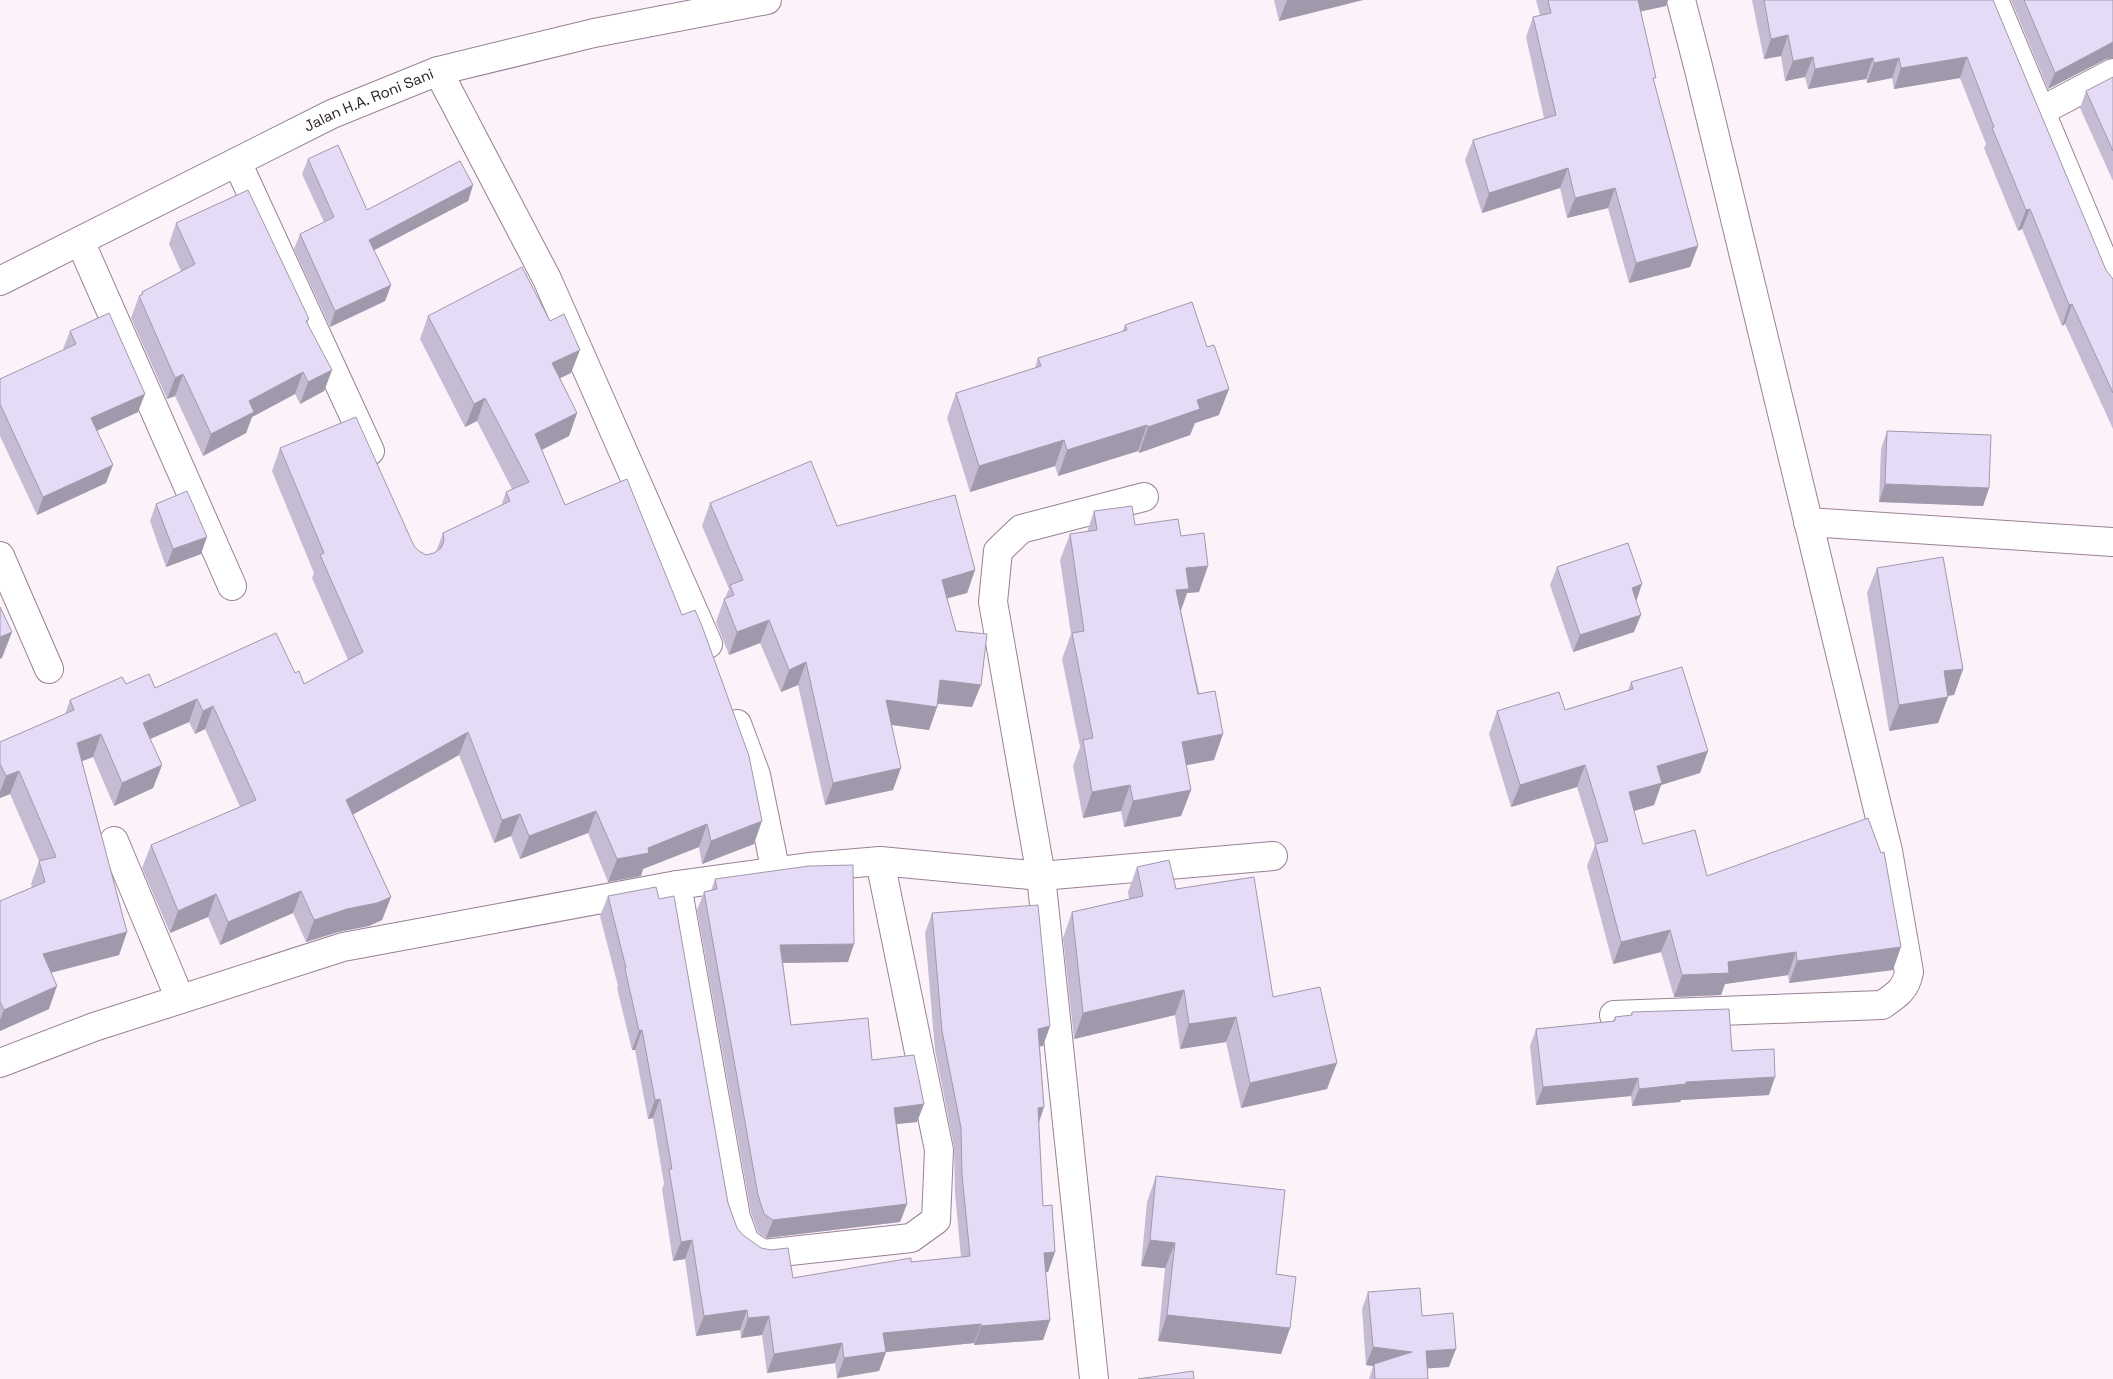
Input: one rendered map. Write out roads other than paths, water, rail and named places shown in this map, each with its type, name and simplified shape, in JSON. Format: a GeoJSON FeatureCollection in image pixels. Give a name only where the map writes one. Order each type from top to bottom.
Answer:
{"type":"FeatureCollection","features":[{"type":"Feature","properties":{"kind":"street","name":"Jalan H.A. Roni Sani"},"geometry":{"type":"LineString","coordinates":[[0,281],[332,114],[438,71],[594,34],[767,0]]}},
{"type":"Feature","properties":{"kind":"street"},"geometry":{"type":"LineString","coordinates":[[1614,1015],[1882,1005],[1898,995],[1906,984],[1908,972],[1888,851],[1681,0]]}},
{"type":"Feature","properties":{"kind":"street"},"geometry":{"type":"LineString","coordinates":[[1994,0],[2041,111],[2107,254],[2113,284]]}},
{"type":"Feature","properties":{"kind":"street"},"geometry":{"type":"LineString","coordinates":[[438,71],[547,279],[708,643],[717,670]]}},
{"type":"Feature","properties":{"kind":"street"},"geometry":{"type":"LineString","coordinates":[[2041,111],[2113,74]]}},
{"type":"Feature","properties":{"kind":"street"},"geometry":{"type":"LineString","coordinates":[[237,162],[378,471]]}},
{"type":"Feature","properties":{"kind":"street"},"geometry":{"type":"LineString","coordinates":[[80,241],[232,586]]}},
{"type":"Feature","properties":{"kind":"street"},"geometry":{"type":"LineString","coordinates":[[1094,1379],[1041,876],[993,602],[998,550],[1021,529],[1144,497]]}},
{"type":"Feature","properties":{"kind":"street"},"geometry":{"type":"LineString","coordinates":[[1808,522],[2113,542]]}},
{"type":"Feature","properties":{"kind":"street"},"geometry":{"type":"LineString","coordinates":[[0,556],[50,669]]}},
{"type":"Feature","properties":{"kind":"street"},"geometry":{"type":"LineString","coordinates":[[730,705],[756,775],[776,873]]}},
{"type":"Feature","properties":{"kind":"street"},"geometry":{"type":"LineString","coordinates":[[114,841],[180,999]]}},
{"type":"Feature","properties":{"kind":"street"},"geometry":{"type":"LineString","coordinates":[[0,1063],[94,1027],[343,947],[677,885],[809,867],[880,861],[1041,876],[1273,856]]}},
{"type":"Feature","properties":{"kind":"street"},"geometry":{"type":"LineString","coordinates":[[677,885],[736,1216],[745,1242],[762,1254],[911,1238],[936,1220],[939,1150],[880,861]]}}]}
